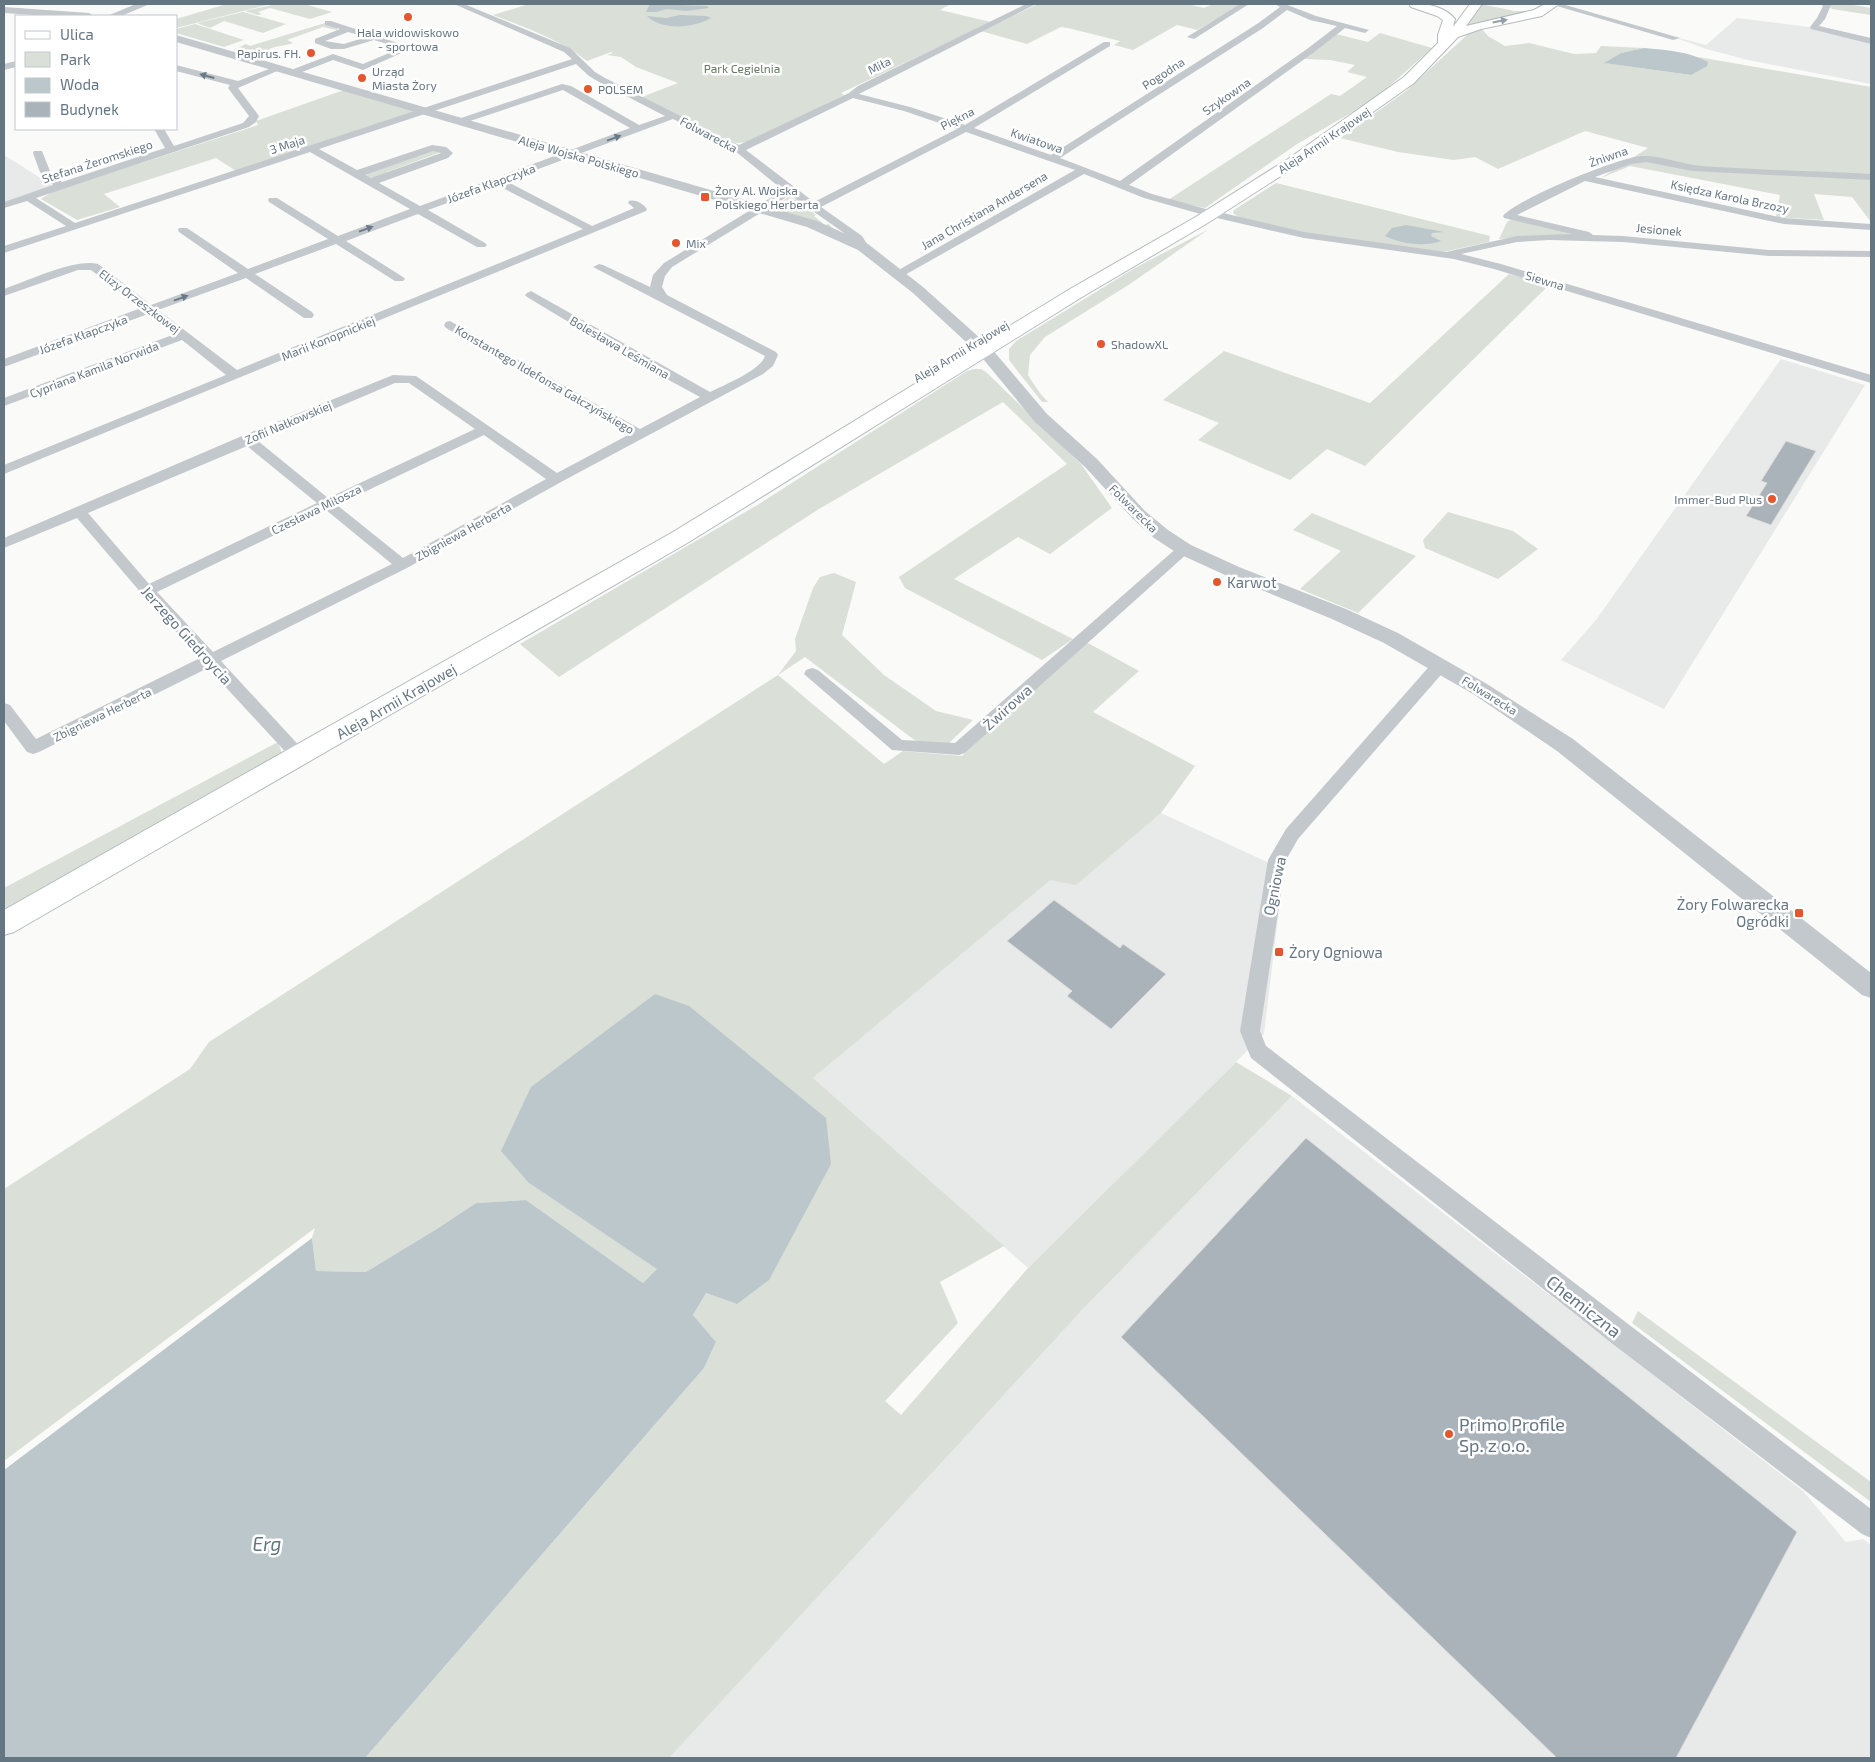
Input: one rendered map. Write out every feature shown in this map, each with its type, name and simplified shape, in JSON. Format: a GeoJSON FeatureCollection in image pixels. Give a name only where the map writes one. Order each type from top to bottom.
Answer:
{"type":"FeatureCollection","features":[{"type":"Feature","properties":{"kind":"main road"},"geometry":{"type":"LineString","coordinates":[[1416,4],[1461,5]]}},
{"type":"Feature","properties":{"kind":"main road"},"geometry":{"type":"LineString","coordinates":[[1416,4],[1441,13],[1450,19],[1444,35],[1444,45]]}},
{"type":"Feature","properties":{"kind":"main road","name":"Aleja Armii Krajowej"},"geometry":{"type":"LineString","coordinates":[[4,924],[682,537],[784,472],[824,450],[980,346],[1134,261],[1149,250],[1212,214],[1285,168],[1409,80],[1454,34],[1476,4]]}},
{"type":"Feature","properties":{"kind":"main road"},"geometry":{"type":"LineString","coordinates":[[1454,34],[1478,26],[1538,13],[1551,5]]}},
{"type":"Feature","properties":{"kind":"main road"},"geometry":{"type":"LineString","coordinates":[[1506,8],[1530,10],[1551,5]]}},
{"type":"Feature","properties":{"kind":"street","name":"Folwarecka"},"geometry":{"type":"LineString","coordinates":[[458,4],[547,40],[566,50],[592,74],[602,80],[739,150],[790,190],[858,238],[863,247],[899,274],[980,346],[1031,407],[1091,463],[1139,516],[1161,534],[1184,549],[1232,571],[1339,614],[1391,638],[1531,720],[1871,987]]}},
{"type":"Feature","properties":{"kind":"street","name":"Miła"},"geometry":{"type":"LineString","coordinates":[[739,150],[852,95],[861,88],[1027,4]]}},
{"type":"Feature","properties":{"kind":"street"},"geometry":{"type":"LineString","coordinates":[[1192,37],[1245,4]]}},
{"type":"Feature","properties":{"kind":"street"},"geometry":{"type":"LineString","coordinates":[[1825,4],[1827,5],[1822,19],[1814,27],[1844,36],[1871,41]]}},
{"type":"Feature","properties":{"kind":"street"},"geometry":{"type":"LineString","coordinates":[[115,15],[143,5]]}},
{"type":"Feature","properties":{"kind":"street"},"geometry":{"type":"LineString","coordinates":[[126,15],[143,5]]}},
{"type":"Feature","properties":{"kind":"street"},"geometry":{"type":"LineString","coordinates":[[1283,5],[1313,18],[1365,30]]}},
{"type":"Feature","properties":{"kind":"street","name":"Pogodna"},"geometry":{"type":"LineString","coordinates":[[1052,159],[1260,26],[1283,5]]}},
{"type":"Feature","properties":{"kind":"street"},"geometry":{"type":"LineString","coordinates":[[1551,5],[1676,38]]}},
{"type":"Feature","properties":{"kind":"street"},"geometry":{"type":"LineString","coordinates":[[4,10],[50,15]]}},
{"type":"Feature","properties":{"kind":"street"},"geometry":{"type":"LineString","coordinates":[[294,72],[333,57],[363,67],[409,48],[348,34],[328,24]]}},
{"type":"Feature","properties":{"kind":"street","name":"Szykowna"},"geometry":{"type":"LineString","coordinates":[[1123,184],[1310,52],[1343,25]]}},
{"type":"Feature","properties":{"kind":"street"},"geometry":{"type":"LineString","coordinates":[[348,34],[328,45],[347,47],[371,38]]}},
{"type":"Feature","properties":{"kind":"street","name":"Aleja Wojska Polskiego"},"geometry":{"type":"LineString","coordinates":[[178,39],[761,209],[831,231],[863,247]]}},
{"type":"Feature","properties":{"kind":"street","name":"Piękna"},"geometry":{"type":"LineString","coordinates":[[814,206],[982,120],[1107,44]]}},
{"type":"Feature","properties":{"kind":"street","name":"3 Maja"},"geometry":{"type":"LineString","coordinates":[[4,250],[427,112],[578,60]]}},
{"type":"Feature","properties":{"kind":"street"},"geometry":{"type":"LineString","coordinates":[[178,69],[238,84],[280,68]]}},
{"type":"Feature","properties":{"kind":"street","name":"Stefana Żeromskiego"},"geometry":{"type":"LineString","coordinates":[[4,205],[250,123],[254,116],[233,88],[238,84]]}},
{"type":"Feature","properties":{"kind":"street"},"geometry":{"type":"LineString","coordinates":[[460,121],[562,87],[568,88],[638,129]]}},
{"type":"Feature","properties":{"kind":"street","name":"Kwiatowa"},"geometry":{"type":"LineString","coordinates":[[852,95],[907,109],[1123,184],[1148,196],[1212,214]]}},
{"type":"Feature","properties":{"kind":"street","name":"Józefa Kłapczyka"},"geometry":{"type":"LineString","coordinates":[[4,363],[674,116]]}},
{"type":"Feature","properties":{"kind":"street"},"geometry":{"type":"LineString","coordinates":[[160,130],[169,147],[173,150]]}},
{"type":"Feature","properties":{"kind":"street"},"geometry":{"type":"LineString","coordinates":[[357,174],[432,148],[442,149],[448,153],[371,182]]}},
{"type":"Feature","properties":{"kind":"street"},"geometry":{"type":"LineString","coordinates":[[312,149],[481,245]]}},
{"type":"Feature","properties":{"kind":"street"},"geometry":{"type":"LineString","coordinates":[[38,153],[46,172],[61,186]]}},
{"type":"Feature","properties":{"kind":"street","name":"Żniwna"},"geometry":{"type":"LineString","coordinates":[[1503,224],[1519,207],[1613,167],[1640,159],[1692,168],[1871,177]]}},
{"type":"Feature","properties":{"kind":"street","name":"Jana Christiana Andersena"},"geometry":{"type":"LineString","coordinates":[[899,274],[1083,170]]}},
{"type":"Feature","properties":{"kind":"street","name":"Księdza Karola Brzozy"},"geometry":{"type":"LineString","coordinates":[[1586,178],[1784,221],[1871,227]]}},
{"type":"Feature","properties":{"kind":"street"},"geometry":{"type":"LineString","coordinates":[[498,180],[592,230]]}},
{"type":"Feature","properties":{"kind":"street"},"geometry":{"type":"LineString","coordinates":[[663,297],[656,287],[659,276],[668,266],[790,190]]}},
{"type":"Feature","properties":{"kind":"street"},"geometry":{"type":"LineString","coordinates":[[28,197],[73,226]]}},
{"type":"Feature","properties":{"kind":"street"},"geometry":{"type":"LineString","coordinates":[[273,200],[400,279]]}},
{"type":"Feature","properties":{"kind":"street","name":"Marii Konopnickiej"},"geometry":{"type":"LineString","coordinates":[[4,470],[642,209],[633,203]]}},
{"type":"Feature","properties":{"kind":"street","name":"Siewna"},"geometry":{"type":"LineString","coordinates":[[1212,214],[1331,240],[1445,254],[1497,266],[1871,379]]}},
{"type":"Feature","properties":{"kind":"street"},"geometry":{"type":"LineString","coordinates":[[1494,243],[1493,239],[1503,224],[1585,234],[1590,238]]}},
{"type":"Feature","properties":{"kind":"street"},"geometry":{"type":"LineString","coordinates":[[183,230],[308,315]]}},
{"type":"Feature","properties":{"kind":"street"},"geometry":{"type":"LineString","coordinates":[[831,231],[848,231]]}},
{"type":"Feature","properties":{"kind":"street","name":"Jesionek"},"geometry":{"type":"LineString","coordinates":[[1445,254],[1517,239],[1549,237],[1590,238],[1769,253],[1871,254]]}},
{"type":"Feature","properties":{"kind":"street","name":"Elizy Orzeszkowej"},"geometry":{"type":"LineString","coordinates":[[4,293],[77,267],[90,265],[151,309],[236,376]]}},
{"type":"Feature","properties":{"kind":"street","name":"Zbigniewa Herberta"},"geometry":{"type":"LineString","coordinates":[[4,709],[33,748],[402,565],[556,479],[759,372],[769,363],[772,355],[663,297],[599,267]]}},
{"type":"Feature","properties":{"kind":"street","name":"Bolesława Leśmiana"},"geometry":{"type":"LineString","coordinates":[[531,295],[634,356],[709,397]]}},
{"type":"Feature","properties":{"kind":"street","name":"Konstantego Ildefonsa Gałczyńskiego"},"geometry":{"type":"LineString","coordinates":[[450,325],[640,434]]}},
{"type":"Feature","properties":{"kind":"street","name":"Cypriana Kamila Norwida"},"geometry":{"type":"LineString","coordinates":[[4,402],[184,335]]}},
{"type":"Feature","properties":{"kind":"street","name":"Zofii Nałkowskiej"},"geometry":{"type":"LineString","coordinates":[[4,543],[247,439],[393,379],[400,378],[412,379],[556,479]]}},
{"type":"Feature","properties":{"kind":"street","name":"Czesława Miłosza"},"geometry":{"type":"LineString","coordinates":[[147,591],[472,434],[487,430]]}},
{"type":"Feature","properties":{"kind":"street"},"geometry":{"type":"LineString","coordinates":[[247,439],[402,565]]}},
{"type":"Feature","properties":{"kind":"street","name":"Jerzego Giedroycia"},"geometry":{"type":"LineString","coordinates":[[80,511],[147,591],[299,756]]}},
{"type":"Feature","properties":{"kind":"street","name":"Żwirowa"},"geometry":{"type":"LineString","coordinates":[[812,674],[898,746],[959,750],[1184,549]]}},
{"type":"Feature","properties":{"kind":"street","name":"Ogniowa"},"geometry":{"type":"LineString","coordinates":[[1298,1084],[1258,1052],[1250,1030],[1276,860],[1292,834],[1440,665]]}},
{"type":"Feature","properties":{"kind":"street","name":"Chemiczna"},"geometry":{"type":"LineString","coordinates":[[1298,1084],[1871,1525]]}},
{"type":"Feature","properties":{"kind":"shaded area"},"geometry":{"type":"Polygon","coordinates":[[[1737,18],[1810,27],[1841,36],[1871,41],[1871,84],[1748,60],[1706,49],[1671,36],[1706,45],[1737,18]]]}},
{"type":"Feature","properties":{"kind":"shaded area"},"geometry":{"type":"Polygon","coordinates":[[[4,155],[53,186],[6,202],[4,200],[4,155]]]}},
{"type":"Feature","properties":{"kind":"shaded area"},"geometry":{"type":"Polygon","coordinates":[[[1781,359],[1865,385],[1664,709],[1561,660],[1596,620],[1781,359]]]}},
{"type":"Feature","properties":{"kind":"shaded area"},"geometry":{"type":"Polygon","coordinates":[[[1161,813],[1280,868],[1283,877],[1264,1034],[1028,1268],[813,1078],[1050,879],[1076,884],[1161,813]]]}},
{"type":"Feature","properties":{"kind":"shaded area"},"geometry":{"type":"Polygon","coordinates":[[[1292,1096],[1803,1491],[1846,1542],[1863,1539],[1871,1545],[1871,1758],[669,1758],[1022,1371],[1292,1096]]]}},
{"type":"Feature","properties":{"kind":"green space"},"geometry":{"type":"Polygon","coordinates":[[[227,4],[271,4],[178,27],[178,18],[227,4]]]}},
{"type":"Feature","properties":{"kind":"green space"},"geometry":{"type":"Polygon","coordinates":[[[276,4],[304,4],[332,12],[310,19],[270,8],[258,12],[262,14],[258,15],[245,11],[276,4]]]}},
{"type":"Feature","properties":{"kind":"green space","name":"Park Cegielnia"},"geometry":{"type":"Polygon","coordinates":[[[529,4],[942,4],[949,5],[940,10],[991,22],[841,93],[844,95],[751,142],[736,143],[642,97],[678,83],[636,67],[621,57],[607,55],[613,53],[611,52],[587,61],[554,40],[493,15],[529,4]]]}},
{"type":"Feature","properties":{"kind":"green space"},"geometry":{"type":"Polygon","coordinates":[[[1038,4],[1188,4],[1204,8],[1213,4],[1242,4],[1197,30],[1177,25],[1133,50],[1114,45],[1120,41],[1061,27],[1027,44],[981,31],[1038,4]]]}},
{"type":"Feature","properties":{"kind":"green space"},"geometry":{"type":"Polygon","coordinates":[[[1480,4],[1515,11],[1534,11],[1465,26],[1480,4]]]}},
{"type":"Feature","properties":{"kind":"green space"},"geometry":{"type":"Polygon","coordinates":[[[1827,4],[1848,4],[1871,8],[1871,15],[1832,9],[1827,4]]]}},
{"type":"Feature","properties":{"kind":"green space"},"geometry":{"type":"Polygon","coordinates":[[[243,12],[286,24],[263,33],[224,21],[210,28],[197,23],[243,12]]]}},
{"type":"Feature","properties":{"kind":"green space"},"geometry":{"type":"Polygon","coordinates":[[[325,23],[337,27],[337,30],[323,27],[287,40],[293,43],[269,49],[271,50],[256,56],[233,50],[246,44],[250,46],[325,23]]]}},
{"type":"Feature","properties":{"kind":"green space"},"geometry":{"type":"Polygon","coordinates":[[[195,24],[244,40],[224,47],[178,34],[178,28],[195,24]]]}},
{"type":"Feature","properties":{"kind":"green space"},"geometry":{"type":"Polygon","coordinates":[[[1481,28],[1488,36],[1505,46],[1529,43],[1574,54],[1596,53],[1601,46],[1644,48],[1621,53],[1605,63],[1691,75],[1707,62],[1698,57],[1871,87],[1871,222],[1852,197],[1814,194],[1824,220],[1776,217],[1780,195],[1630,166],[1601,178],[1648,148],[1585,131],[1498,169],[1475,157],[1454,160],[1398,152],[1340,138],[1406,91],[1468,34],[1481,28]]]}},
{"type":"Feature","properties":{"kind":"green space"},"geometry":{"type":"Polygon","coordinates":[[[1380,33],[1432,48],[1384,91],[1363,106],[1297,144],[1205,208],[1168,200],[1331,94],[1340,96],[1367,77],[1347,72],[1355,65],[1330,60],[1305,59],[1336,34],[1368,42],[1380,33]]]}},
{"type":"Feature","properties":{"kind":"green space"},"geometry":{"type":"Polygon","coordinates":[[[344,90],[416,112],[236,171],[216,158],[104,194],[120,207],[77,220],[41,199],[52,192],[258,125],[256,121],[344,90]]]}},
{"type":"Feature","properties":{"kind":"green space"},"geometry":{"type":"Polygon","coordinates":[[[432,150],[441,152],[387,172],[385,176],[369,178],[365,175],[432,150]]]}},
{"type":"Feature","properties":{"kind":"green space"},"geometry":{"type":"Polygon","coordinates":[[[1276,183],[1490,236],[1489,242],[1443,252],[1354,242],[1244,221],[1233,213],[1234,210],[1276,183]]]}},
{"type":"Feature","properties":{"kind":"green space"},"geometry":{"type":"Polygon","coordinates":[[[790,196],[816,215],[814,216],[825,225],[829,224],[833,229],[777,210],[775,206],[790,196]]]}},
{"type":"Feature","properties":{"kind":"green space"},"geometry":{"type":"Polygon","coordinates":[[[1512,219],[1577,234],[1499,239],[1507,222],[1512,219]]]}},
{"type":"Feature","properties":{"kind":"green space"},"geometry":{"type":"Polygon","coordinates":[[[1209,229],[1130,284],[1045,337],[1030,355],[1028,375],[1048,402],[1042,402],[1009,360],[1009,349],[1016,341],[1135,268],[1209,229]]]}},
{"type":"Feature","properties":{"kind":"green space"},"geometry":{"type":"Polygon","coordinates":[[[1509,274],[1550,284],[1365,466],[1327,449],[1290,480],[1198,440],[1219,423],[1163,400],[1224,351],[1370,403],[1509,274]]]}},
{"type":"Feature","properties":{"kind":"green space"},"geometry":{"type":"Polygon","coordinates":[[[981,369],[986,372],[1081,464],[1112,508],[1050,554],[1018,537],[954,579],[1073,639],[1042,660],[905,588],[899,577],[1067,464],[1003,402],[819,509],[559,677],[520,644],[759,504],[967,371],[981,369]]]}},
{"type":"Feature","properties":{"kind":"green space"},"geometry":{"type":"Polygon","coordinates":[[[1448,512],[1513,531],[1538,549],[1498,579],[1425,548],[1423,540],[1448,512]]]}},
{"type":"Feature","properties":{"kind":"green space"},"geometry":{"type":"Polygon","coordinates":[[[1312,513],[1416,556],[1358,613],[1300,589],[1341,551],[1293,530],[1312,513]]]}},
{"type":"Feature","properties":{"kind":"green space"},"geometry":{"type":"Polygon","coordinates":[[[834,573],[856,582],[842,635],[884,675],[936,711],[973,720],[948,744],[917,742],[805,657],[778,675],[796,651],[795,639],[813,588],[820,577],[834,573]]]}},
{"type":"Feature","properties":{"kind":"green space"},"geometry":{"type":"Polygon","coordinates":[[[1086,642],[1139,671],[1093,712],[1195,766],[1161,813],[1076,885],[1050,880],[813,1078],[1004,1246],[940,1282],[958,1323],[885,1401],[901,1415],[1028,1268],[1236,1062],[1292,1096],[1081,1311],[669,1758],[365,1758],[704,1368],[716,1342],[693,1315],[706,1293],[737,1304],[529,1183],[658,1269],[643,1283],[526,1200],[476,1203],[366,1272],[316,1271],[312,1238],[315,1228],[4,1461],[4,1189],[190,1069],[209,1042],[778,675],[884,764],[903,751],[962,756],[1086,642]]]}},
{"type":"Feature","properties":{"kind":"green space"},"geometry":{"type":"Polygon","coordinates":[[[278,742],[284,759],[4,916],[4,888],[278,742]]]}},
{"type":"Feature","properties":{"kind":"green space"},"geometry":{"type":"Polygon","coordinates":[[[1638,1311],[1871,1482],[1871,1502],[1632,1323],[1638,1311]]]}},
{"type":"Feature","properties":{"kind":"water"},"geometry":{"type":"Polygon","coordinates":[[[650,4],[707,6],[709,8],[686,11],[667,9],[646,12],[650,4]]]}},
{"type":"Feature","properties":{"kind":"water"},"geometry":{"type":"Polygon","coordinates":[[[680,15],[706,16],[711,18],[687,26],[669,26],[653,21],[647,16],[666,18],[680,15]]]}},
{"type":"Feature","properties":{"kind":"water"},"geometry":{"type":"Polygon","coordinates":[[[1644,48],[1693,55],[1708,62],[1707,66],[1691,75],[1604,63],[1621,53],[1644,48]]]}},
{"type":"Feature","properties":{"kind":"water"},"geometry":{"type":"Polygon","coordinates":[[[1406,225],[1444,232],[1432,233],[1431,236],[1441,241],[1428,244],[1406,243],[1385,236],[1392,228],[1406,225]]]}},
{"type":"Feature","properties":{"kind":"water","name":"Erg"},"geometry":{"type":"Polygon","coordinates":[[[655,994],[689,1006],[826,1118],[831,1164],[769,1280],[737,1304],[706,1293],[693,1315],[716,1342],[704,1368],[365,1758],[4,1758],[4,1470],[312,1238],[316,1271],[366,1272],[476,1203],[526,1200],[643,1283],[657,1269],[529,1183],[501,1151],[531,1087],[655,994]]]}},
{"type":"Feature","properties":{"kind":"building","name":"Immer-Bud Plus"},"geometry":{"type":"Polygon","coordinates":[[[1786,441],[1816,451],[1771,525],[1746,516],[1767,483],[1761,481],[1786,441]]]}},
{"type":"Feature","properties":{"kind":"building"},"geometry":{"type":"Polygon","coordinates":[[[1054,900],[1120,948],[1123,944],[1166,974],[1111,1029],[1067,996],[1072,991],[1007,941],[1054,900]]]}},
{"type":"Feature","properties":{"kind":"building","name":"Primo Profile Sp. z o.o."},"geometry":{"type":"Polygon","coordinates":[[[1306,1138],[1797,1532],[1676,1758],[1557,1758],[1121,1337],[1306,1138]]]}},
{"type":"Feature","properties":{"kind":"place","name":"Hala widowiskowo - sportowa"},"geometry":{"type":"Point","coordinates":[408,17]}},
{"type":"Feature","properties":{"kind":"place","name":"Papirus. FH."},"geometry":{"type":"Point","coordinates":[311,53]}},
{"type":"Feature","properties":{"kind":"place","name":"Urząd Miasta Żory"},"geometry":{"type":"Point","coordinates":[362,78]}},
{"type":"Feature","properties":{"kind":"place","name":"POLSEM"},"geometry":{"type":"Point","coordinates":[588,89]}},
{"type":"Feature","properties":{"kind":"place","name":"Żory Al. Wojska Polskiego Herberta"},"geometry":{"type":"Point","coordinates":[705,197]}},
{"type":"Feature","properties":{"kind":"place","name":"Mix"},"geometry":{"type":"Point","coordinates":[676,243]}},
{"type":"Feature","properties":{"kind":"place","name":"ShadowXL"},"geometry":{"type":"Point","coordinates":[1101,344]}},
{"type":"Feature","properties":{"kind":"place","name":"Immer-Bud Plus"},"geometry":{"type":"Point","coordinates":[1772,499]}},
{"type":"Feature","properties":{"kind":"place","name":"Karwot"},"geometry":{"type":"Point","coordinates":[1217,582]}},
{"type":"Feature","properties":{"kind":"place","name":"Żory Folwarecka Ogródki"},"geometry":{"type":"Point","coordinates":[1799,913]}},
{"type":"Feature","properties":{"kind":"place","name":"Żory Ogniowa"},"geometry":{"type":"Point","coordinates":[1279,952]}},
{"type":"Feature","properties":{"kind":"place","name":"Primo Profile Sp. z o.o."},"geometry":{"type":"Point","coordinates":[1449,1434]}}]}
